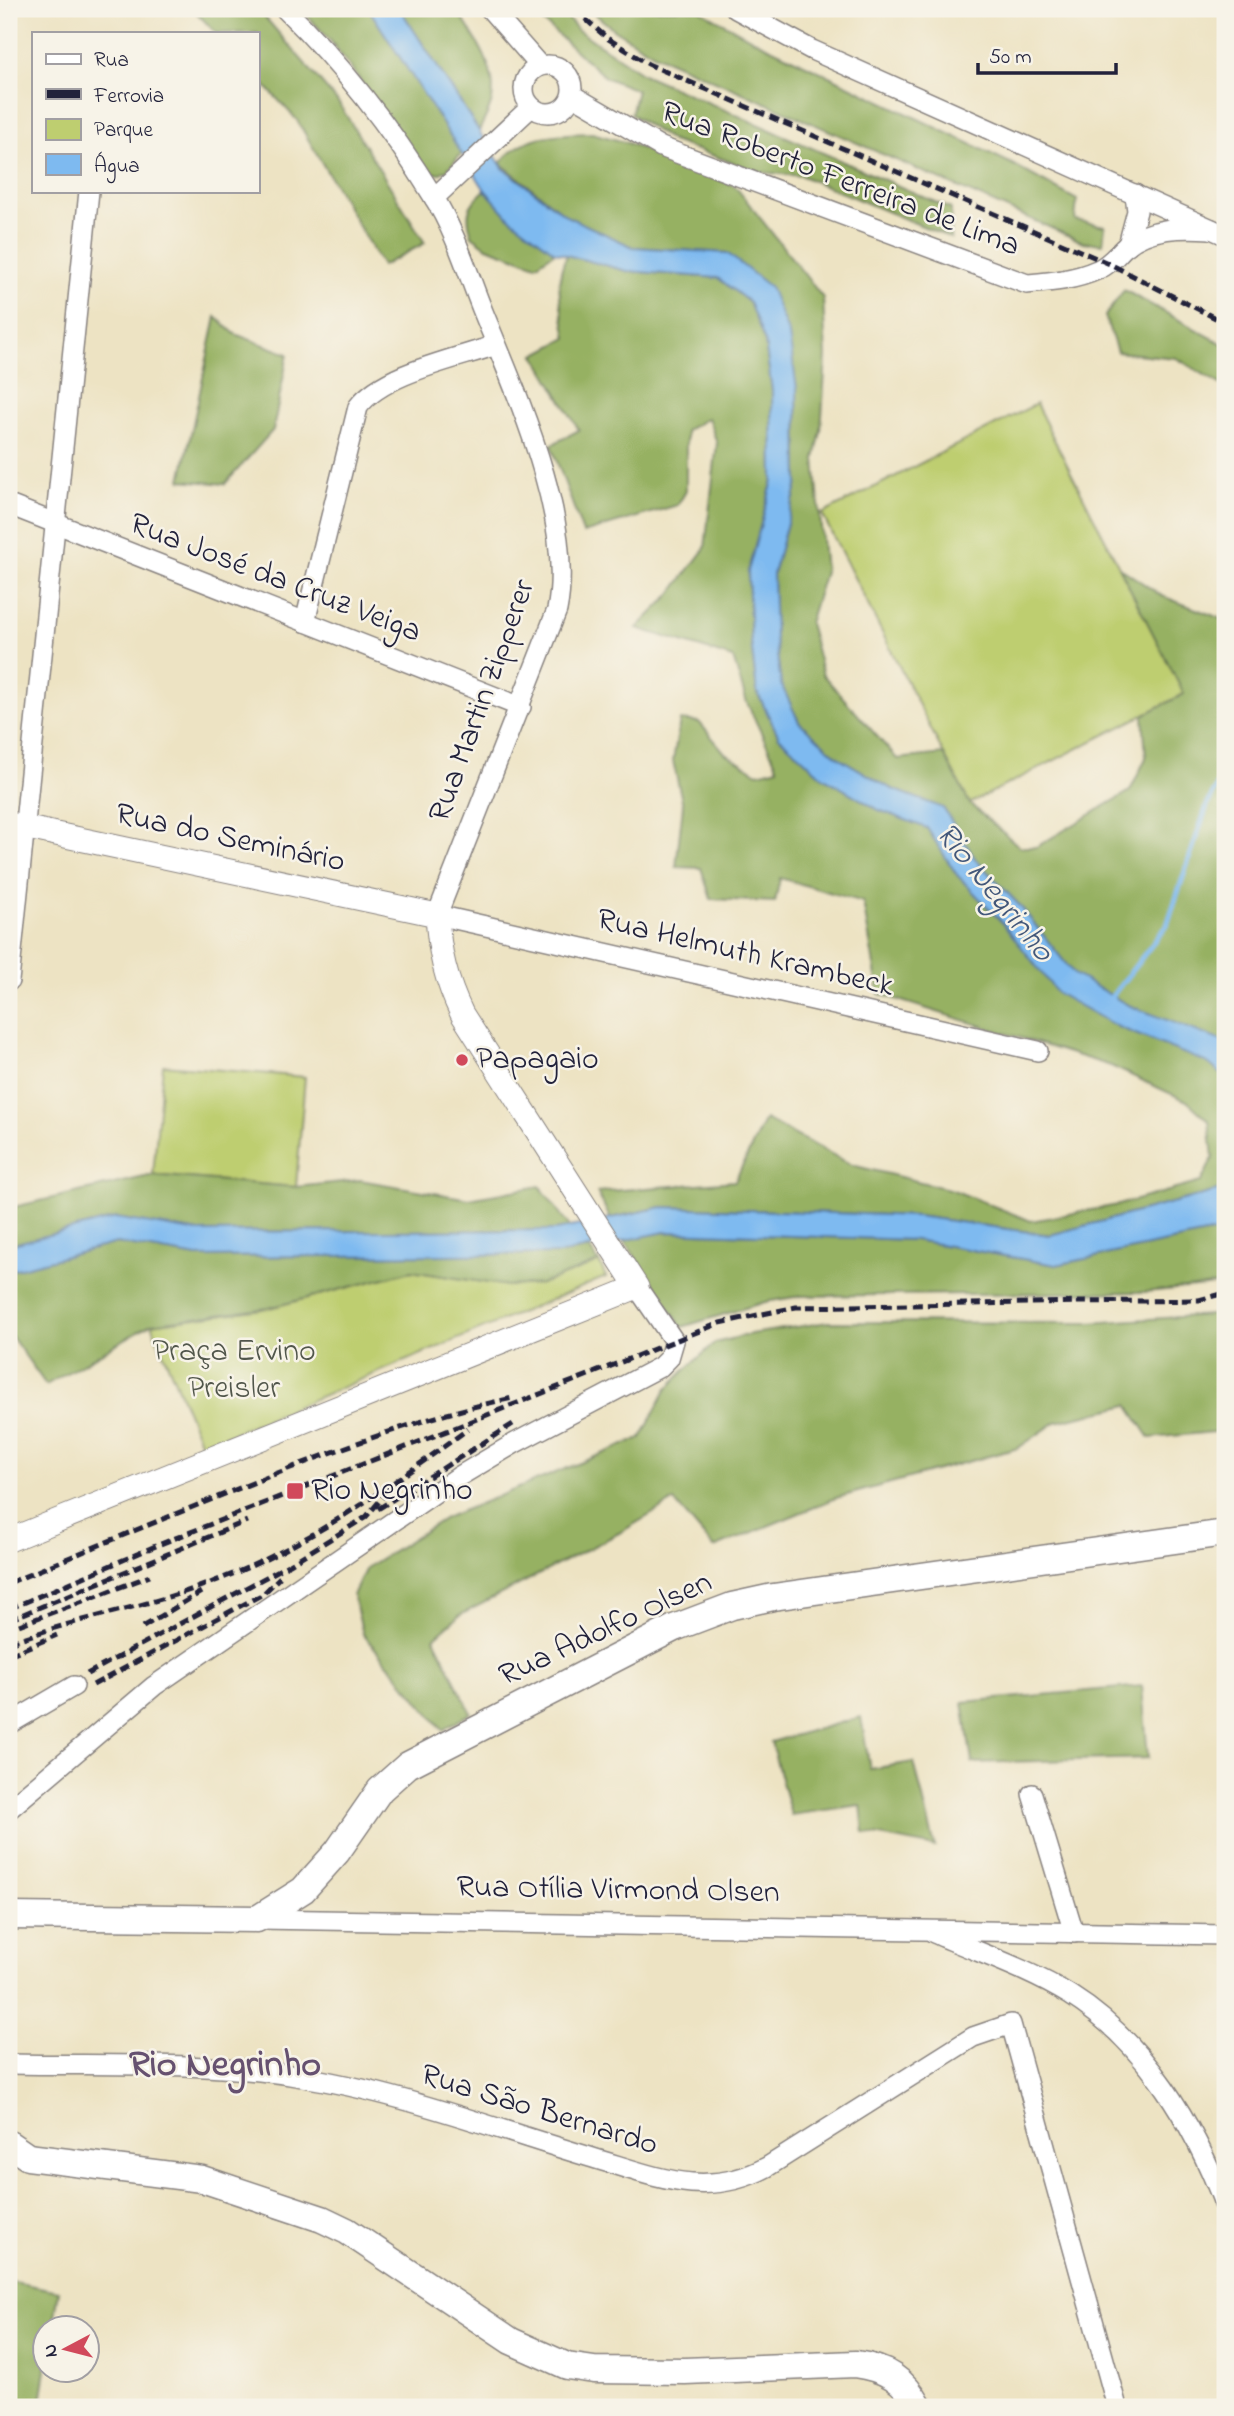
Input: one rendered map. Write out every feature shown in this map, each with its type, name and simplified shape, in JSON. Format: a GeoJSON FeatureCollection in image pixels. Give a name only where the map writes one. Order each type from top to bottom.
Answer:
{"type":"FeatureCollection","features":[{"type":"Feature","properties":{"kind":"main road","name":"Rua Adolfo Olsen"},"geometry":{"type":"LineString","coordinates":[[257,1919],[303,1890],[337,1852],[380,1790],[408,1765],[646,1641],[709,1613],[773,1597],[1225,1533]]}},
{"type":"Feature","properties":{"kind":"main road","name":"Rua Otília Virmond Olsen"},"geometry":{"type":"LineString","coordinates":[[9,1916],[257,1919]]}},
{"type":"Feature","properties":{"kind":"main road"},"geometry":{"type":"LineString","coordinates":[[9,2144],[28,2157],[202,2179],[322,2219],[347,2231],[511,2341],[567,2366],[594,2370],[685,2371],[855,2364],[875,2366],[894,2376],[910,2390],[919,2407]]}},
{"type":"Feature","properties":{"kind":"street","name":"Rua Martin Zipperer"},"geometry":{"type":"LineString","coordinates":[[285,9],[368,105],[446,219],[546,482],[562,566],[557,610],[437,915],[439,950],[444,971],[462,1014],[576,1196],[637,1287]]}},
{"type":"Feature","properties":{"kind":"street"},"geometry":{"type":"LineString","coordinates":[[489,9],[540,66]]}},
{"type":"Feature","properties":{"kind":"street"},"geometry":{"type":"LineString","coordinates":[[736,9],[812,50],[1218,232]]}},
{"type":"Feature","properties":{"kind":"street"},"geometry":{"type":"LineString","coordinates":[[540,66],[561,68],[572,85],[572,95],[568,104],[550,114],[531,107],[524,89],[532,71],[540,66]]}},
{"type":"Feature","properties":{"kind":"street","name":"Rua Roberto Ferreira de Lima"},"geometry":{"type":"LineString","coordinates":[[572,95],[661,148],[1027,284],[1056,282],[1095,271],[1110,264],[1128,245],[1154,232],[1182,227],[1218,232]]}},
{"type":"Feature","properties":{"kind":"street"},"geometry":{"type":"LineString","coordinates":[[434,198],[531,107]]}},
{"type":"Feature","properties":{"kind":"street"},"geometry":{"type":"LineString","coordinates":[[9,981],[16,826],[55,524],[89,192]]}},
{"type":"Feature","properties":{"kind":"street"},"geometry":{"type":"LineString","coordinates":[[1128,245],[1137,211],[1135,194]]}},
{"type":"Feature","properties":{"kind":"street"},"geometry":{"type":"LineString","coordinates":[[305,622],[358,407],[365,397],[391,381],[496,345]]}},
{"type":"Feature","properties":{"kind":"street","name":"Rua José da Cruz Veiga"},"geometry":{"type":"LineString","coordinates":[[9,505],[521,707]]}},
{"type":"Feature","properties":{"kind":"street","name":"Rua do Seminário"},"geometry":{"type":"LineString","coordinates":[[16,826],[437,915]]}},
{"type":"Feature","properties":{"kind":"street","name":"Rua Helmuth Krambeck"},"geometry":{"type":"LineString","coordinates":[[437,915],[1038,1051]]}},
{"type":"Feature","properties":{"kind":"street"},"geometry":{"type":"LineString","coordinates":[[9,1540],[637,1287],[674,1341],[669,1358],[660,1367],[515,1443],[435,1493],[154,1686],[9,1809]]}},
{"type":"Feature","properties":{"kind":"street"},"geometry":{"type":"LineString","coordinates":[[9,1724],[74,1686]]}},
{"type":"Feature","properties":{"kind":"street"},"geometry":{"type":"LineString","coordinates":[[1032,1794],[1074,1933]]}},
{"type":"Feature","properties":{"kind":"street","name":"Rua Otília Virmond Olsen"},"geometry":{"type":"LineString","coordinates":[[257,1919],[1225,1935]]}},
{"type":"Feature","properties":{"kind":"street"},"geometry":{"type":"LineString","coordinates":[[926,1930],[1067,1994],[1094,2011],[1148,2066],[1186,2124],[1225,2206]]}},
{"type":"Feature","properties":{"kind":"street","name":"Rua São Bernardo"},"geometry":{"type":"LineString","coordinates":[[9,2064],[175,2067],[295,2076],[391,2098],[660,2178],[723,2184],[742,2180],[767,2167],[973,2038],[1011,2024],[1117,2407]]}},
{"type":"Feature","properties":{"kind":"green space"},"geometry":{"type":"Polygon","coordinates":[[[193,9],[258,9],[338,102],[425,243],[382,266],[297,120],[259,79],[259,32],[215,32],[193,9]]]}},
{"type":"Feature","properties":{"kind":"green space"},"geometry":{"type":"Polygon","coordinates":[[[301,9],[369,9],[462,153],[447,170],[438,174],[428,171],[329,39],[301,9]]]}},
{"type":"Feature","properties":{"kind":"green space"},"geometry":{"type":"Polygon","coordinates":[[[400,9],[456,9],[470,30],[488,64],[493,88],[491,104],[479,131],[400,9]]]}},
{"type":"Feature","properties":{"kind":"green space"},"geometry":{"type":"Polygon","coordinates":[[[509,9],[560,9],[578,30],[643,74],[951,209],[951,238],[802,176],[759,172],[672,141],[631,114],[637,90],[606,78],[537,16],[509,9]]]}},
{"type":"Feature","properties":{"kind":"green space"},"geometry":{"type":"Polygon","coordinates":[[[589,9],[698,9],[754,40],[1010,163],[1077,200],[1075,220],[1105,226],[1103,244],[1083,242],[654,54],[613,29],[589,9]]]}},
{"type":"Feature","properties":{"kind":"green space"},"geometry":{"type":"Polygon","coordinates":[[[592,133],[628,143],[735,186],[823,298],[826,356],[821,431],[815,459],[825,572],[809,623],[823,675],[897,759],[944,754],[970,804],[1020,847],[1036,847],[1130,791],[1146,758],[1143,715],[1184,694],[1119,567],[1162,596],[1225,620],[1225,1044],[1128,1005],[1074,974],[1020,906],[976,860],[943,808],[890,788],[838,757],[799,722],[781,685],[775,639],[773,574],[798,483],[797,389],[727,253],[633,247],[568,217],[500,163],[519,146],[541,137],[592,133]]]}},
{"type":"Feature","properties":{"kind":"green space"},"geometry":{"type":"Polygon","coordinates":[[[485,190],[509,217],[555,252],[536,265],[487,247],[472,236],[469,210],[485,190]]]}},
{"type":"Feature","properties":{"kind":"green space"},"geometry":{"type":"Polygon","coordinates":[[[567,255],[627,271],[718,278],[749,302],[765,342],[772,390],[773,480],[748,571],[751,641],[757,692],[779,737],[823,777],[879,810],[927,828],[957,875],[1002,922],[1118,1027],[1209,1063],[1225,1077],[1225,1189],[1050,1235],[917,1216],[662,1207],[610,1218],[597,1192],[735,1181],[765,1119],[852,1165],[953,1190],[1031,1221],[1118,1205],[1201,1182],[1213,1158],[1209,1121],[1187,1101],[1111,1066],[879,994],[863,902],[780,878],[775,902],[711,899],[701,868],[676,867],[683,805],[673,761],[680,720],[699,722],[725,753],[758,773],[778,768],[747,703],[733,658],[637,628],[669,596],[705,548],[717,443],[708,418],[686,430],[686,491],[678,505],[583,533],[551,445],[579,430],[535,355],[567,338],[561,306],[560,275],[567,255]]]}},
{"type":"Feature","properties":{"kind":"green space"},"geometry":{"type":"Polygon","coordinates":[[[1124,290],[1225,345],[1225,387],[1176,358],[1117,352],[1105,316],[1124,290]]]}},
{"type":"Feature","properties":{"kind":"green space"},"geometry":{"type":"Polygon","coordinates":[[[216,317],[235,334],[288,354],[273,430],[225,484],[181,480],[216,317]]]}},
{"type":"Feature","properties":{"kind":"green space"},"geometry":{"type":"Polygon","coordinates":[[[1036,404],[1184,694],[969,804],[822,514],[1036,404]]]}},
{"type":"Feature","properties":{"kind":"green space"},"geometry":{"type":"Polygon","coordinates":[[[163,1065],[305,1077],[296,1187],[153,1175],[163,1065]]]}},
{"type":"Feature","properties":{"kind":"green space"},"geometry":{"type":"Polygon","coordinates":[[[153,1175],[296,1187],[360,1180],[469,1199],[540,1186],[570,1227],[557,1230],[199,1232],[116,1218],[9,1245],[9,1208],[153,1175]]]}},
{"type":"Feature","properties":{"kind":"green space"},"geometry":{"type":"Polygon","coordinates":[[[1225,1230],[1225,1284],[1145,1292],[801,1296],[765,1302],[682,1327],[624,1240],[665,1232],[915,1240],[1056,1265],[1225,1230]]]}},
{"type":"Feature","properties":{"kind":"green space"},"geometry":{"type":"Polygon","coordinates":[[[117,1243],[197,1257],[560,1254],[589,1248],[599,1262],[541,1284],[508,1286],[411,1271],[269,1308],[151,1324],[46,1385],[9,1333],[9,1271],[117,1243]]]}},
{"type":"Feature","properties":{"kind":"green space","name":"Praça Ervino Preisler"},"geometry":{"type":"Polygon","coordinates":[[[599,1262],[606,1277],[202,1446],[151,1324],[269,1308],[411,1271],[508,1286],[541,1284],[599,1262]]]}},
{"type":"Feature","properties":{"kind":"green space"},"geometry":{"type":"Polygon","coordinates":[[[1225,1314],[1225,1431],[1150,1438],[1128,1405],[1056,1422],[1018,1448],[836,1498],[714,1548],[674,1501],[619,1533],[460,1615],[434,1638],[471,1713],[443,1730],[363,1634],[353,1595],[366,1568],[445,1518],[641,1438],[666,1390],[715,1343],[751,1334],[828,1322],[1088,1323],[1225,1314]]]}},
{"type":"Feature","properties":{"kind":"green space"},"geometry":{"type":"Polygon","coordinates":[[[1142,1686],[1148,1758],[972,1763],[963,1702],[1142,1686]]]}},
{"type":"Feature","properties":{"kind":"green space"},"geometry":{"type":"Polygon","coordinates":[[[861,1717],[870,1769],[914,1762],[935,1847],[864,1833],[861,1805],[791,1815],[771,1742],[861,1717]]]}},
{"type":"Feature","properties":{"kind":"green space"},"geometry":{"type":"Polygon","coordinates":[[[9,2281],[59,2291],[55,2314],[32,2314],[32,2384],[44,2384],[40,2407],[9,2407],[9,2281]]]}},
{"type":"Feature","properties":{"kind":"water"},"geometry":{"type":"Polygon","coordinates":[[[369,9],[400,9],[503,168],[568,217],[633,247],[727,253],[770,287],[789,335],[797,389],[798,483],[773,574],[775,639],[781,684],[799,722],[838,757],[890,788],[943,808],[976,860],[1020,906],[1074,974],[1128,1005],[1222,1041],[1225,1044],[1225,1077],[1208,1063],[1118,1027],[1057,993],[1002,922],[957,875],[927,828],[879,810],[823,777],[779,737],[757,692],[751,641],[748,571],[773,480],[772,390],[765,342],[749,302],[718,278],[627,271],[555,252],[509,217],[485,190],[369,9]]]}},
{"type":"Feature","properties":{"kind":"water"},"geometry":{"type":"Polygon","coordinates":[[[1225,1189],[1225,1230],[1056,1265],[915,1240],[665,1232],[560,1254],[197,1257],[117,1243],[9,1271],[9,1245],[116,1218],[199,1232],[557,1230],[662,1207],[917,1216],[1050,1235],[1225,1189]]]}},
{"type":"Feature","properties":{"kind":"waterway"},"geometry":{"type":"LineString","coordinates":[[1109,1000],[1167,925],[1208,803],[1225,772]]}},
{"type":"Feature","properties":{"kind":"railway"},"geometry":{"type":"LineString","coordinates":[[574,9],[607,38],[648,64],[1110,264],[1225,323]]}},
{"type":"Feature","properties":{"kind":"railway"},"geometry":{"type":"LineString","coordinates":[[9,1609],[158,1545],[720,1323],[796,1307],[1199,1300],[1225,1293]]}},
{"type":"Feature","properties":{"kind":"railway"},"geometry":{"type":"LineString","coordinates":[[9,1583],[330,1453],[420,1422],[513,1398]]}},
{"type":"Feature","properties":{"kind":"railway"},"geometry":{"type":"LineString","coordinates":[[378,1509],[513,1424]]}},
{"type":"Feature","properties":{"kind":"railway"},"geometry":{"type":"LineString","coordinates":[[9,1643],[197,1588],[256,1564],[289,1548],[350,1511],[468,1429]]}},
{"type":"Feature","properties":{"kind":"railway"},"geometry":{"type":"LineString","coordinates":[[87,1674],[290,1564],[366,1517],[383,1497]]}},
{"type":"Feature","properties":{"kind":"railway"},"geometry":{"type":"LineString","coordinates":[[9,1620],[247,1521]]}},
{"type":"Feature","properties":{"kind":"railway"},"geometry":{"type":"LineString","coordinates":[[19,1625],[150,1576]]}},
{"type":"Feature","properties":{"kind":"railway"},"geometry":{"type":"LineString","coordinates":[[93,1685],[263,1594],[280,1577]]}},
{"type":"Feature","properties":{"kind":"railway"},"geometry":{"type":"LineString","coordinates":[[143,1627],[201,1592]]}},
{"type":"Feature","properties":{"kind":"railway"},"geometry":{"type":"LineString","coordinates":[[9,1655],[57,1635]]}},
{"type":"Feature","properties":{"kind":"place","name":"Papagaio"},"geometry":{"type":"Point","coordinates":[462,1060]}},
{"type":"Feature","properties":{"kind":"place","name":"Rio Negrinho"},"geometry":{"type":"Point","coordinates":[295,1491]}},
{"type":"Feature","properties":{"kind":"district","name":"Rio Negrinho"},"geometry":{"type":"Point","coordinates":[225,2066]}}]}
